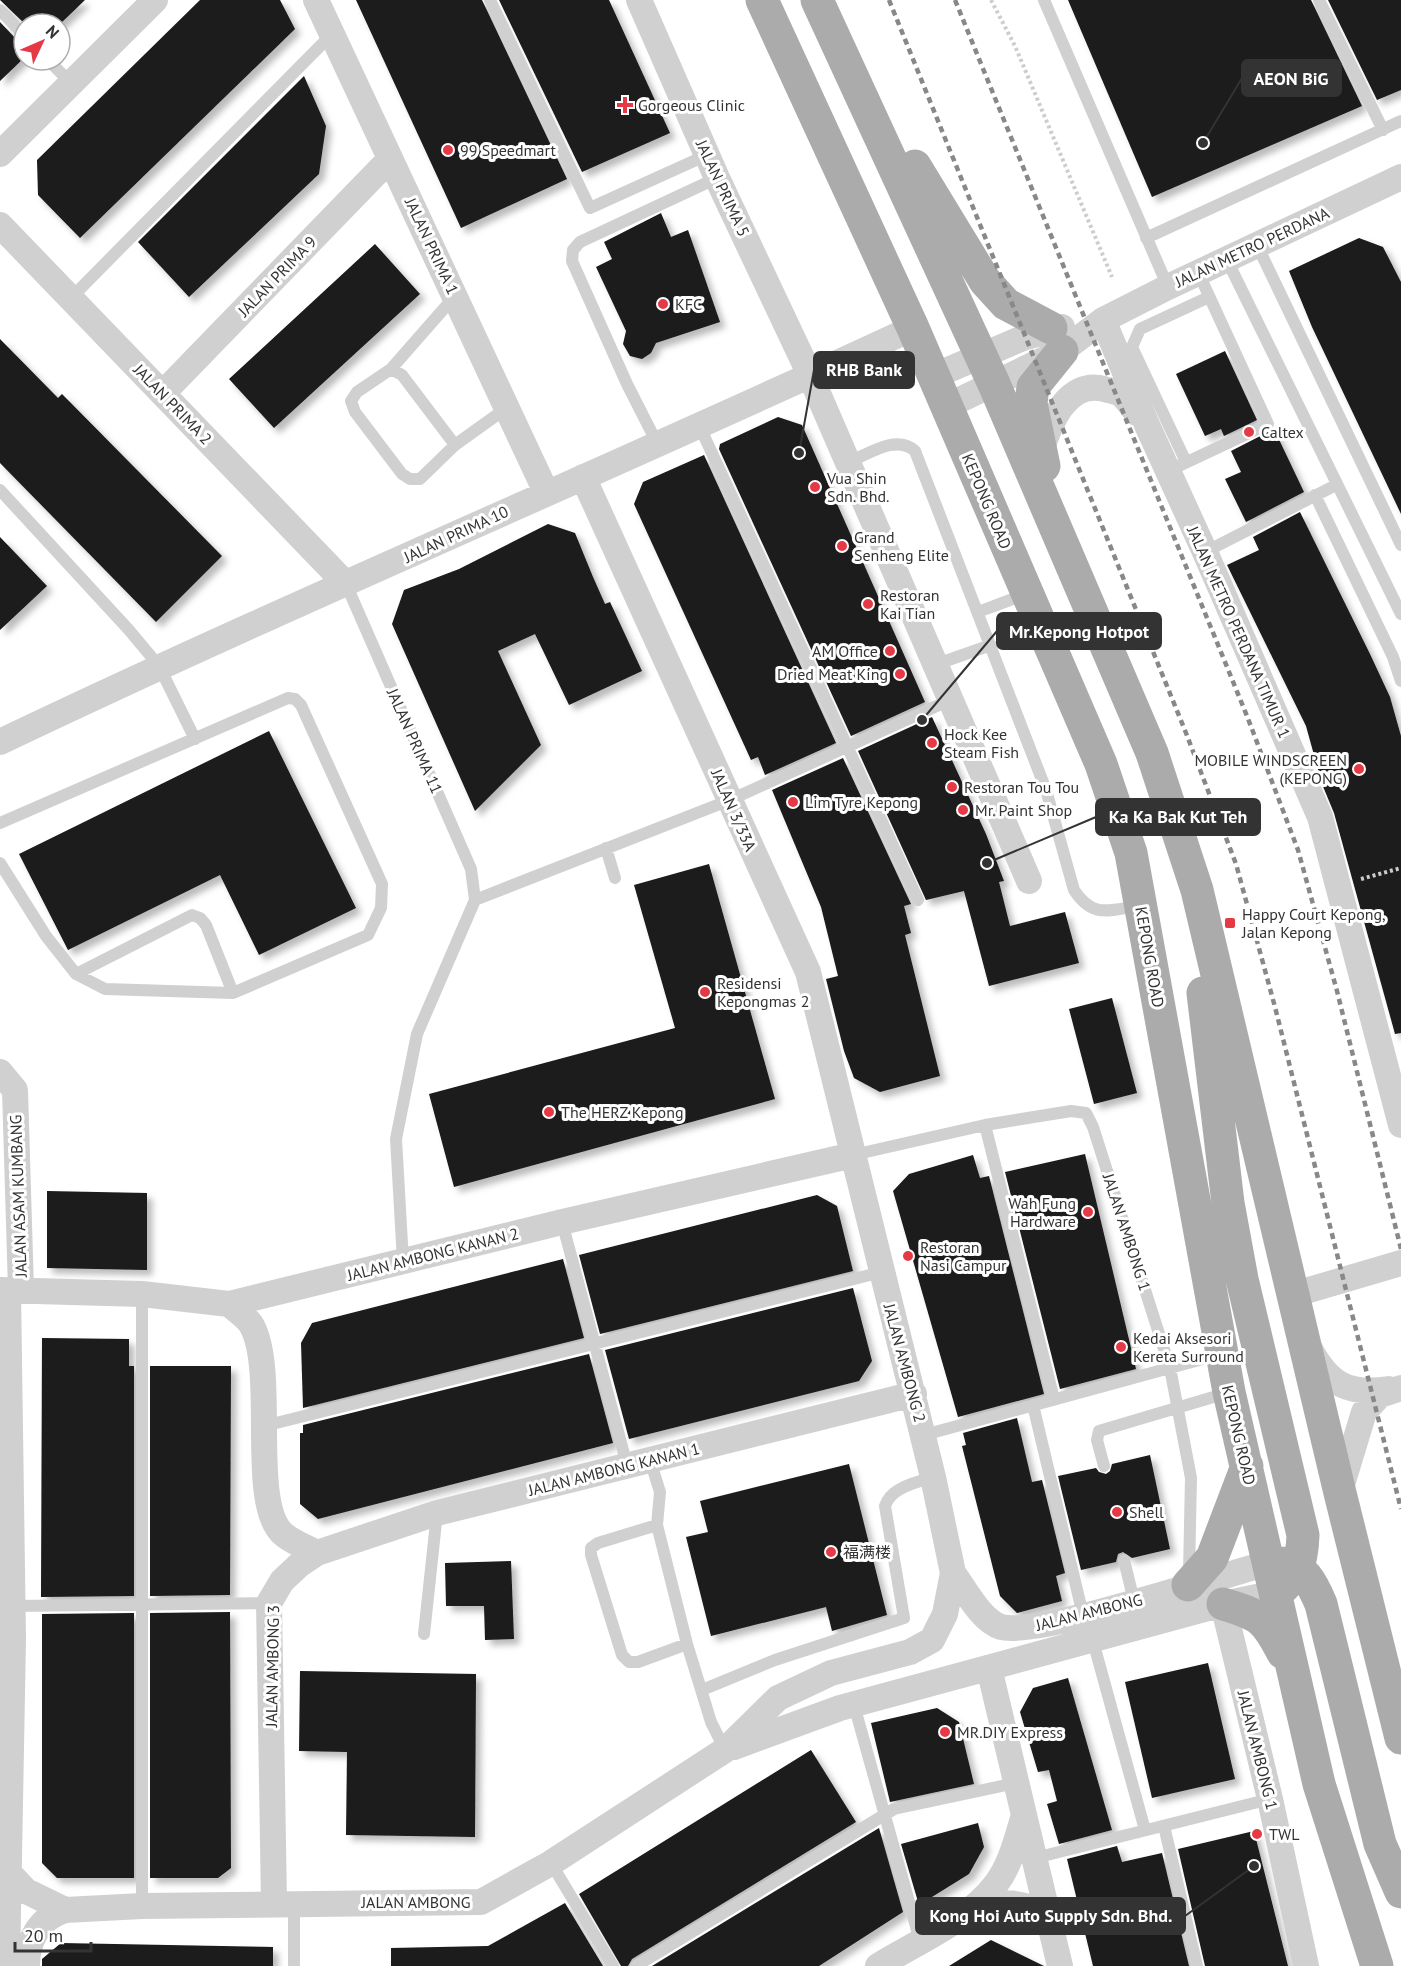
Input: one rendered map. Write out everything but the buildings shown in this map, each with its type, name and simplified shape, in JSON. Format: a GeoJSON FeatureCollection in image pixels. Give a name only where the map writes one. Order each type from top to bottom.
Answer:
{"type":"FeatureCollection","features":[{"type":"Feature","properties":{"kind":"main road","name":"KEPONG ROAD"},"geometry":{"type":"LineString","coordinates":[[762,0],[934,376],[1101,764],[1131,853],[1229,1392],[1247,1466],[1281,1576],[1295,1676],[1319,1784],[1377,1966]]}},
{"type":"Feature","properties":{"kind":"main road"},"geometry":{"type":"LineString","coordinates":[[819,0],[948,224],[985,281],[1006,304],[1057,340],[1033,387],[1031,403],[1060,541]]}},
{"type":"Feature","properties":{"kind":"main road"},"geometry":{"type":"LineString","coordinates":[[819,0],[987,369],[1152,753],[1197,890],[1292,1295],[1401,1737]]}},
{"type":"Feature","properties":{"kind":"main road"},"geometry":{"type":"LineString","coordinates":[[1197,890],[1204,1006],[1228,1203],[1242,1279],[1303,1535],[1302,1559],[1281,1576]]}},
{"type":"Feature","properties":{"kind":"main road"},"geometry":{"type":"LineString","coordinates":[[1188,1585],[1212,1558],[1247,1466]]}},
{"type":"Feature","properties":{"kind":"main road"},"geometry":{"type":"LineString","coordinates":[[1281,1576],[1310,1580],[1321,1604],[1380,1844],[1401,1892]]}},
{"type":"Feature","properties":{"kind":"main road"},"geometry":{"type":"LineString","coordinates":[[1222,1604],[1250,1612],[1269,1625],[1295,1676]]}},
{"type":"Feature","properties":{"kind":"street"},"geometry":{"type":"LineString","coordinates":[[0,153],[155,0]]}},
{"type":"Feature","properties":{"kind":"street","name":"JALAN PRIMA 1"},"geometry":{"type":"LineString","coordinates":[[316,0],[546,492]]}},
{"type":"Feature","properties":{"kind":"street","name":"JALAN PRIMA 5"},"geometry":{"type":"LineString","coordinates":[[639,0],[712,167],[849,462],[1029,881]]}},
{"type":"Feature","properties":{"kind":"street","name":"JALAN PRIMA 9"},"geometry":{"type":"LineString","coordinates":[[163,393],[390,159]]}},
{"type":"Feature","properties":{"kind":"street","name":"JALAN METRO PERDANA"},"geometry":{"type":"LineString","coordinates":[[934,376],[987,369],[1057,340],[1103,320],[1226,258],[1400,181]]}},
{"type":"Feature","properties":{"kind":"street","name":"JALAN PRIMA 2"},"geometry":{"type":"LineString","coordinates":[[0,225],[346,584]]}},
{"type":"Feature","properties":{"kind":"street","name":"JALAN METRO PERDANA TIMUR 1"},"geometry":{"type":"LineString","coordinates":[[1103,320],[1147,425],[1177,466],[1205,552],[1320,817],[1401,1125]]}},
{"type":"Feature","properties":{"kind":"street","name":"JALAN PRIMA 10"},"geometry":{"type":"LineString","coordinates":[[0,741],[159,666],[913,328]]}},
{"type":"Feature","properties":{"kind":"street","name":"JALAN METRO PERDANA"},"geometry":{"type":"LineString","coordinates":[[946,406],[987,369]]}},
{"type":"Feature","properties":{"kind":"street"},"geometry":{"type":"LineString","coordinates":[[1041,452],[1048,427],[1061,406],[1076,394],[1097,387],[1121,393],[1147,425]]}},
{"type":"Feature","properties":{"kind":"street","name":"JALAN 3/33A"},"geometry":{"type":"LineString","coordinates":[[583,477],[808,972],[853,1155]]}},
{"type":"Feature","properties":{"kind":"street","name":"JALAN ASAM KUMBANG"},"geometry":{"type":"LineString","coordinates":[[0,1072],[15,1090],[10,1290],[12,1606],[6,1639],[4,1872],[20,1964]]}},
{"type":"Feature","properties":{"kind":"street","name":"JALAN AMBONG KANAN 2"},"geometry":{"type":"LineString","coordinates":[[10,1290],[142,1294],[229,1304],[562,1222],[853,1155]]}},
{"type":"Feature","properties":{"kind":"street","name":"JALAN AMBONG 2"},"geometry":{"type":"LineString","coordinates":[[853,1155],[924,1435],[953,1573]]}},
{"type":"Feature","properties":{"kind":"street"},"geometry":{"type":"LineString","coordinates":[[1292,1295],[1401,1263]]}},
{"type":"Feature","properties":{"kind":"street"},"geometry":{"type":"LineString","coordinates":[[229,1304],[252,1325],[261,1348],[271,1518],[281,1533],[317,1553]]}},
{"type":"Feature","properties":{"kind":"street"},"geometry":{"type":"LineString","coordinates":[[1303,1335],[1327,1375],[1341,1385],[1354,1391],[1368,1392],[1401,1388]]}},
{"type":"Feature","properties":{"kind":"street"},"geometry":{"type":"LineString","coordinates":[[1340,1493],[1364,1412],[1380,1395],[1401,1388]]}},
{"type":"Feature","properties":{"kind":"street","name":"JALAN AMBONG KANAN 1"},"geometry":{"type":"LineString","coordinates":[[317,1553],[437,1513],[914,1394]]}},
{"type":"Feature","properties":{"kind":"street","name":"JALAN AMBONG 3"},"geometry":{"type":"LineString","coordinates":[[284,1903],[269,1603],[282,1581],[298,1565],[317,1553]]}},
{"type":"Feature","properties":{"kind":"street","name":"JALAN AMBONG"},"geometry":{"type":"LineString","coordinates":[[953,1573],[984,1615],[1000,1627],[1022,1629],[1083,1615],[1188,1585],[1281,1576]]}},
{"type":"Feature","properties":{"kind":"street","name":"JALAN AMBONG"},"geometry":{"type":"LineString","coordinates":[[65,1910],[284,1903],[481,1902],[551,1863],[725,1750],[778,1698],[831,1673],[910,1652],[932,1640],[945,1614],[953,1573]]}},
{"type":"Feature","properties":{"kind":"street","name":"JALAN AMBONG"},"geometry":{"type":"LineString","coordinates":[[725,1750],[854,1705],[1222,1604],[1281,1576]]}},
{"type":"Feature","properties":{"kind":"street","name":"JALAN AMBONG 1"},"geometry":{"type":"LineString","coordinates":[[1222,1604],[1270,1799],[1306,1966]]}},
{"type":"Feature","properties":{"kind":"street"},"geometry":{"type":"LineString","coordinates":[[989,1668],[1060,1966]]}},
{"type":"Feature","properties":{"kind":"street"},"geometry":{"type":"LineString","coordinates":[[878,1966],[973,1908],[996,1883],[1012,1855],[1024,1815]]}},
{"type":"Feature","properties":{"kind":"street"},"geometry":{"type":"LineString","coordinates":[[4,1872],[26,1891],[65,1910]]}},
{"type":"Feature","properties":{"kind":"street"},"geometry":{"type":"LineString","coordinates":[[973,1908],[999,1902],[1025,1904],[1047,1914]]}},
{"type":"Feature","properties":{"kind":"street"},"geometry":{"type":"LineString","coordinates":[[20,1964],[36,1931],[54,1913],[65,1910]]}},
{"type":"Feature","properties":{"kind":"lane"},"geometry":{"type":"LineString","coordinates":[[490,0],[590,208],[712,167]]}},
{"type":"Feature","properties":{"kind":"lane"},"geometry":{"type":"LineString","coordinates":[[1044,0],[1168,287]]}},
{"type":"Feature","properties":{"kind":"lane"},"geometry":{"type":"LineString","coordinates":[[1319,0],[1383,130]]}},
{"type":"Feature","properties":{"kind":"lane"},"geometry":{"type":"LineString","coordinates":[[0,10],[12,22]]}},
{"type":"Feature","properties":{"kind":"lane"},"geometry":{"type":"LineString","coordinates":[[71,298],[332,34]]}},
{"type":"Feature","properties":{"kind":"lane"},"geometry":{"type":"LineString","coordinates":[[60,72],[71,83]]}},
{"type":"Feature","properties":{"kind":"lane"},"geometry":{"type":"LineString","coordinates":[[1146,238],[1401,121]]}},
{"type":"Feature","properties":{"kind":"lane"},"geometry":{"type":"LineString","coordinates":[[657,444],[627,384],[572,261],[573,250],[580,242],[712,167]]}},
{"type":"Feature","properties":{"kind":"lane"},"geometry":{"type":"LineString","coordinates":[[1257,245],[1401,545]]}},
{"type":"Feature","properties":{"kind":"lane"},"geometry":{"type":"LineString","coordinates":[[1226,258],[1401,614]]}},
{"type":"Feature","properties":{"kind":"lane"},"geometry":{"type":"LineString","coordinates":[[1198,272],[1268,424],[1177,466],[1132,347],[1140,329],[1209,297]]}},
{"type":"Feature","properties":{"kind":"lane"},"geometry":{"type":"LineString","coordinates":[[455,296],[391,369],[357,392],[351,401],[355,412],[402,474],[410,479],[420,479],[454,445],[508,407]]}},
{"type":"Feature","properties":{"kind":"lane"},"geometry":{"type":"LineString","coordinates":[[391,369],[402,375],[454,445]]}},
{"type":"Feature","properties":{"kind":"lane"},"geometry":{"type":"LineString","coordinates":[[699,425],[918,900]]}},
{"type":"Feature","properties":{"kind":"lane"},"geometry":{"type":"LineString","coordinates":[[849,462],[898,442],[908,444],[915,451],[1046,790],[1074,890],[1083,903],[1100,911],[1141,905]]}},
{"type":"Feature","properties":{"kind":"lane"},"geometry":{"type":"LineString","coordinates":[[1205,552],[1336,485]]}},
{"type":"Feature","properties":{"kind":"lane"},"geometry":{"type":"LineString","coordinates":[[0,490],[129,630],[159,666],[195,739]]}},
{"type":"Feature","properties":{"kind":"lane"},"geometry":{"type":"LineString","coordinates":[[1315,495],[1393,657],[1401,681]]}},
{"type":"Feature","properties":{"kind":"lane","name":"JALAN PRIMA 11"},"geometry":{"type":"LineString","coordinates":[[346,584],[471,869],[475,900]]}},
{"type":"Feature","properties":{"kind":"lane"},"geometry":{"type":"LineString","coordinates":[[978,612],[1027,594]]}},
{"type":"Feature","properties":{"kind":"lane"},"geometry":{"type":"LineString","coordinates":[[937,664],[991,645]]}},
{"type":"Feature","properties":{"kind":"lane"},"geometry":{"type":"LineString","coordinates":[[0,823],[288,698],[295,699],[302,705],[382,884],[381,908],[368,935],[233,993],[105,989],[76,974],[46,936],[0,863]]}},
{"type":"Feature","properties":{"kind":"lane"},"geometry":{"type":"LineString","coordinates":[[402,1262],[396,1139],[398,1128],[417,1034],[475,900],[730,800],[952,699]]}},
{"type":"Feature","properties":{"kind":"lane"},"geometry":{"type":"LineString","coordinates":[[606,848],[615,878]]}},
{"type":"Feature","properties":{"kind":"lane"},"geometry":{"type":"LineString","coordinates":[[76,974],[192,915],[200,918],[206,925],[233,993]]}},
{"type":"Feature","properties":{"kind":"lane","name":"JALAN AMBONG 1"},"geometry":{"type":"LineString","coordinates":[[853,1155],[985,1125],[1071,1111],[1086,1113],[1093,1127],[1170,1368],[1191,1478],[1192,1543],[1188,1585]]}},
{"type":"Feature","properties":{"kind":"lane"},"geometry":{"type":"LineString","coordinates":[[985,1125],[1054,1399]]}},
{"type":"Feature","properties":{"kind":"lane"},"geometry":{"type":"LineString","coordinates":[[562,1222],[594,1344],[639,1463],[660,1492],[657,1525],[687,1644],[711,1722],[725,1750]]}},
{"type":"Feature","properties":{"kind":"lane"},"geometry":{"type":"LineString","coordinates":[[264,1426],[882,1272]]}},
{"type":"Feature","properties":{"kind":"lane"},"geometry":{"type":"LineString","coordinates":[[142,1294],[144,1605],[142,1906]]}},
{"type":"Feature","properties":{"kind":"lane"},"geometry":{"type":"LineString","coordinates":[[924,1435],[1221,1354]]}},
{"type":"Feature","properties":{"kind":"lane"},"geometry":{"type":"LineString","coordinates":[[1104,1466],[1097,1440],[1099,1431],[1176,1406],[1229,1392]]}},
{"type":"Feature","properties":{"kind":"lane"},"geometry":{"type":"LineString","coordinates":[[1033,1405],[1083,1615]]}},
{"type":"Feature","properties":{"kind":"lane"},"geometry":{"type":"LineString","coordinates":[[702,1690],[776,1660],[904,1618],[885,1506],[888,1497],[895,1492],[933,1477]]}},
{"type":"Feature","properties":{"kind":"lane"},"geometry":{"type":"LineString","coordinates":[[424,1634],[437,1513]]}},
{"type":"Feature","properties":{"kind":"lane"},"geometry":{"type":"LineString","coordinates":[[657,1525],[598,1543],[591,1548],[591,1555],[622,1655],[629,1662],[638,1662],[687,1644]]}},
{"type":"Feature","properties":{"kind":"lane"},"geometry":{"type":"LineString","coordinates":[[1124,1560],[1134,1601]]}},
{"type":"Feature","properties":{"kind":"lane"},"geometry":{"type":"LineString","coordinates":[[12,1606],[269,1603]]}},
{"type":"Feature","properties":{"kind":"lane"},"geometry":{"type":"LineString","coordinates":[[1093,1641],[1144,1830]]}},
{"type":"Feature","properties":{"kind":"lane"},"geometry":{"type":"LineString","coordinates":[[854,1705],[920,1941]]}},
{"type":"Feature","properties":{"kind":"lane"},"geometry":{"type":"LineString","coordinates":[[636,1966],[894,1809],[1017,1783]]}},
{"type":"Feature","properties":{"kind":"lane"},"geometry":{"type":"LineString","coordinates":[[1035,1858],[1270,1799]]}},
{"type":"Feature","properties":{"kind":"lane"},"geometry":{"type":"LineString","coordinates":[[1164,1826],[1197,1966]]}},
{"type":"Feature","properties":{"kind":"lane"},"geometry":{"type":"LineString","coordinates":[[551,1863],[613,1966]]}},
{"type":"Feature","properties":{"kind":"lane"},"geometry":{"type":"LineString","coordinates":[[284,1903],[294,1966]]}},
{"type":"Feature","properties":{"kind":"path"},"geometry":{"type":"LineString","coordinates":[[991,0],[1015,46],[1112,277]]}},
{"type":"Feature","properties":{"kind":"path"},"geometry":{"type":"LineString","coordinates":[[1340,886],[1401,868]]}},
{"type":"Feature","properties":{"kind":"railway"},"geometry":{"type":"LineString","coordinates":[[889,0],[1186,733],[1236,864],[1275,1007],[1401,1509]]}},
{"type":"Feature","properties":{"kind":"railway"},"geometry":{"type":"LineString","coordinates":[[955,0],[1247,716],[1298,850],[1337,991],[1401,1249]]}},
{"type":"Feature","properties":{"kind":"place","name":"Gorgeous Clinic"},"geometry":{"type":"Point","coordinates":[625,105]}},
{"type":"Feature","properties":{"kind":"place","name":"AEON BiG"},"geometry":{"type":"Point","coordinates":[1203,143]}},
{"type":"Feature","properties":{"kind":"place","name":"99 Speedmart"},"geometry":{"type":"Point","coordinates":[448,150]}},
{"type":"Feature","properties":{"kind":"place","name":"KFC"},"geometry":{"type":"Point","coordinates":[663,304]}},
{"type":"Feature","properties":{"kind":"place","name":"Caltex"},"geometry":{"type":"Point","coordinates":[1249,432]}},
{"type":"Feature","properties":{"kind":"place","name":"RHB Bank"},"geometry":{"type":"Point","coordinates":[799,453]}},
{"type":"Feature","properties":{"kind":"place","name":"Vua Shin Sdn. Bhd."},"geometry":{"type":"Point","coordinates":[815,487]}},
{"type":"Feature","properties":{"kind":"place","name":"Grand Senheng Elite"},"geometry":{"type":"Point","coordinates":[842,546]}},
{"type":"Feature","properties":{"kind":"place","name":"Restoran Kai Tian"},"geometry":{"type":"Point","coordinates":[868,604]}},
{"type":"Feature","properties":{"kind":"place","name":"AM Office"},"geometry":{"type":"Point","coordinates":[890,651]}},
{"type":"Feature","properties":{"kind":"place","name":"Dried Meat King"},"geometry":{"type":"Point","coordinates":[900,674]}},
{"type":"Feature","properties":{"kind":"place","name":"Mr.Kepong Hotpot"},"geometry":{"type":"Point","coordinates":[922,720]}},
{"type":"Feature","properties":{"kind":"place","name":"Hock Kee Steam Fish"},"geometry":{"type":"Point","coordinates":[932,743]}},
{"type":"Feature","properties":{"kind":"place","name":"MOBILE WINDSCREEN (KEPONG)"},"geometry":{"type":"Point","coordinates":[1359,769]}},
{"type":"Feature","properties":{"kind":"place","name":"Restoran Tou Tou"},"geometry":{"type":"Point","coordinates":[952,787]}},
{"type":"Feature","properties":{"kind":"place","name":"Lim Tyre Kepong"},"geometry":{"type":"Point","coordinates":[793,802]}},
{"type":"Feature","properties":{"kind":"place","name":"Mr. Paint Shop"},"geometry":{"type":"Point","coordinates":[963,810]}},
{"type":"Feature","properties":{"kind":"place","name":"Ka Ka Bak Kut Teh"},"geometry":{"type":"Point","coordinates":[987,863]}},
{"type":"Feature","properties":{"kind":"place","name":"Happy Court Kepong, Jalan Kepong"},"geometry":{"type":"Point","coordinates":[1230,923]}},
{"type":"Feature","properties":{"kind":"place","name":"Residensi Kepongmas 2"},"geometry":{"type":"Point","coordinates":[705,992]}},
{"type":"Feature","properties":{"kind":"place","name":"The HERZ Kepong"},"geometry":{"type":"Point","coordinates":[549,1112]}},
{"type":"Feature","properties":{"kind":"place","name":"Wah Fung Hardware"},"geometry":{"type":"Point","coordinates":[1088,1212]}},
{"type":"Feature","properties":{"kind":"place","name":"Restoran Nasi Campur"},"geometry":{"type":"Point","coordinates":[908,1256]}},
{"type":"Feature","properties":{"kind":"place","name":"Kedai Aksesori Kereta Surround"},"geometry":{"type":"Point","coordinates":[1121,1347]}},
{"type":"Feature","properties":{"kind":"place","name":"Shell"},"geometry":{"type":"Point","coordinates":[1117,1512]}},
{"type":"Feature","properties":{"kind":"place","name":"福满楼"},"geometry":{"type":"Point","coordinates":[831,1552]}},
{"type":"Feature","properties":{"kind":"place","name":"MR.DIY Express"},"geometry":{"type":"Point","coordinates":[945,1732]}},
{"type":"Feature","properties":{"kind":"place","name":"TWL"},"geometry":{"type":"Point","coordinates":[1257,1834]}},
{"type":"Feature","properties":{"kind":"place","name":"Kong Hoi Auto Supply Sdn. Bhd."},"geometry":{"type":"Point","coordinates":[1254,1866]}}]}
